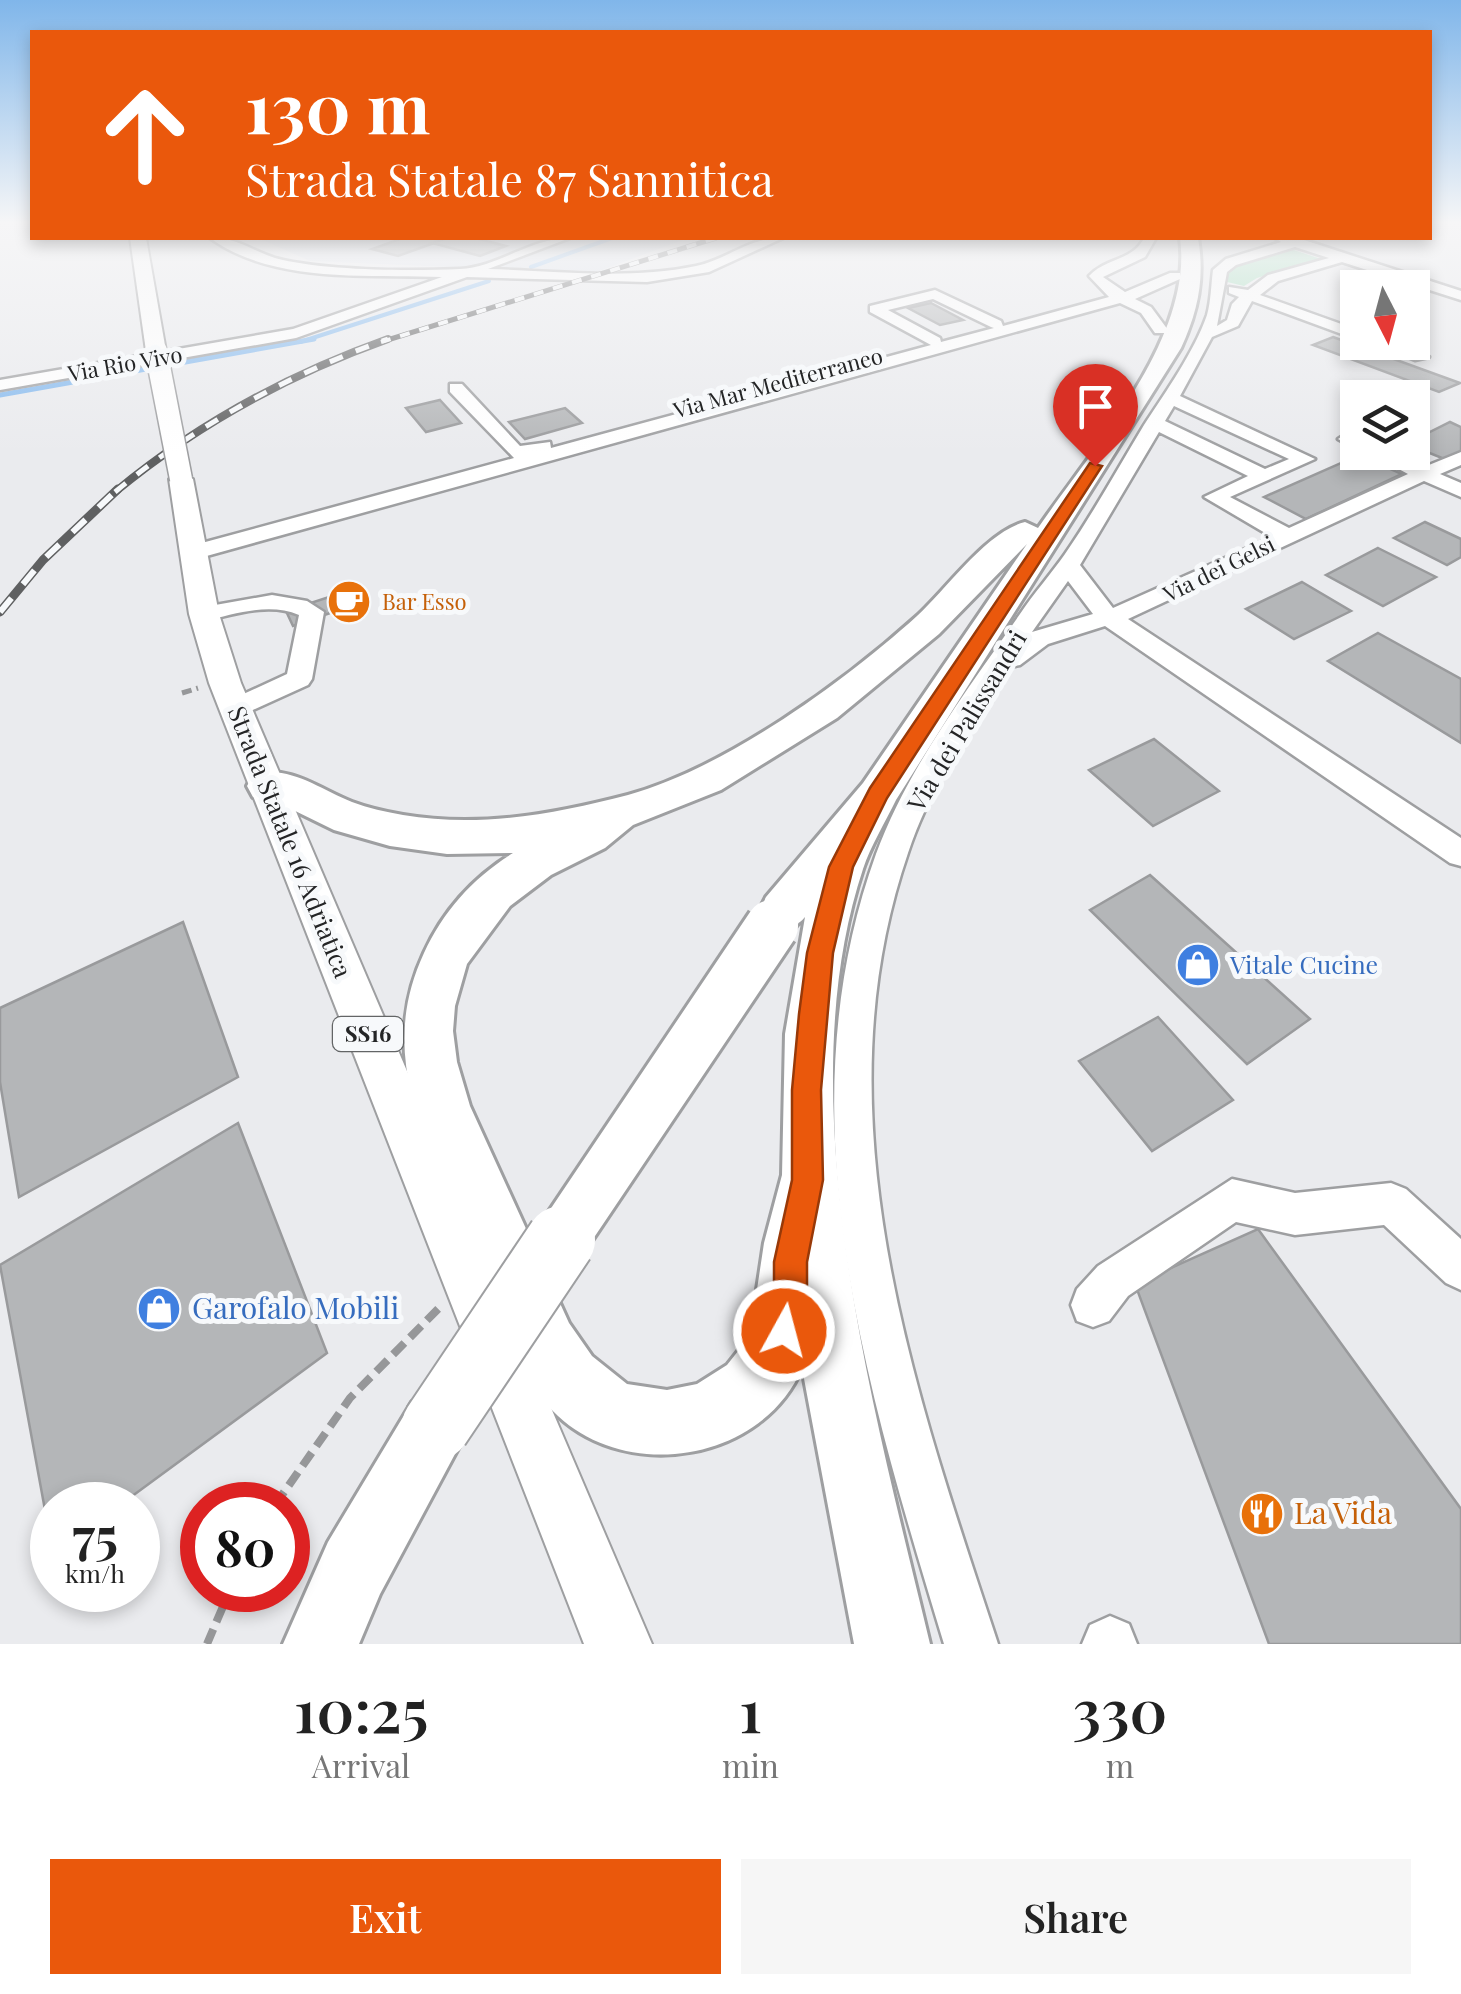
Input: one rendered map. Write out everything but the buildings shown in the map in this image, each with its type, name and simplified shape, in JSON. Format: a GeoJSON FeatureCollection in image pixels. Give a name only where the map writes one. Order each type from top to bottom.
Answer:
{"type":"FeatureCollection","features":[{"type":"Feature","properties":{"kind":"highway"},"geometry":{"type":"LineString","coordinates":[[320,1644],[354,1568],[436,1426],[782,911],[855,786],[1020,546],[1025,531],[1160,330],[1171,301]]}},
{"type":"Feature","properties":{"kind":"highway"},"geometry":{"type":"LineString","coordinates":[[782,911],[878,794],[1173,343],[1189,301]]}},
{"type":"Feature","properties":{"kind":"highway"},"geometry":{"type":"LineString","coordinates":[[267,786],[292,788],[335,813],[363,822],[447,837],[525,834],[620,812],[717,772],[837,700],[929,624],[1008,542],[1025,531]]}},
{"type":"Feature","properties":{"kind":"highway"},"geometry":{"type":"LineString","coordinates":[[878,794],[841,867],[820,953],[807,1090],[808,1180],[836,1384],[892,1644]]}},
{"type":"Feature","properties":{"kind":"highway"},"geometry":{"type":"LineString","coordinates":[[620,812],[600,834],[534,863],[486,900],[446,958],[428,1014],[434,1082],[445,1113],[554,1359],[583,1394],[614,1412],[651,1424],[687,1421],[726,1407],[752,1387],[771,1364],[784,1331],[791,1299],[791,1262],[808,1180]]}},
{"type":"Feature","properties":{"kind":"main road","name":"Strada Statale 16 Adriatica"},"geometry":{"type":"LineString","coordinates":[[148,301],[204,614],[235,708],[618,1644]]}},
{"type":"Feature","properties":{"kind":"street","name":"Via Rio Vivo"},"geometry":{"type":"LineString","coordinates":[[0,386],[296,333],[390,301]]}},
{"type":"Feature","properties":{"kind":"street"},"geometry":{"type":"LineString","coordinates":[[909,301],[875,309],[934,341]]}},
{"type":"Feature","properties":{"kind":"street"},"geometry":{"type":"LineString","coordinates":[[949,301],[996,324]]}},
{"type":"Feature","properties":{"kind":"street","name":"Via Mar Mediterraneo"},"geometry":{"type":"LineString","coordinates":[[456,388],[516,453],[1078,301]]}},
{"type":"Feature","properties":{"kind":"street"},"geometry":{"type":"LineString","coordinates":[[195,552],[1101,301]]}},
{"type":"Feature","properties":{"kind":"street"},"geometry":{"type":"LineString","coordinates":[[1131,301],[1146,310],[1160,330]]}},
{"type":"Feature","properties":{"kind":"street","name":"Via dei Palissandri"},"geometry":{"type":"LineString","coordinates":[[970,1644],[926,1503],[867,1276],[851,1136],[855,1026],[868,939],[892,855],[921,790],[1068,566],[1155,423],[1215,313],[1216,301]]}},
{"type":"Feature","properties":{"kind":"street"},"geometry":{"type":"LineString","coordinates":[[1203,335],[1231,328],[1243,301]]}},
{"type":"Feature","properties":{"kind":"street"},"geometry":{"type":"LineString","coordinates":[[1268,301],[1340,327]]}},
{"type":"Feature","properties":{"kind":"street"},"geometry":{"type":"LineString","coordinates":[[1170,398],[1305,459],[1214,497],[1287,536]]}},
{"type":"Feature","properties":{"kind":"street"},"geometry":{"type":"LineString","coordinates":[[1155,423],[1264,476]]}},
{"type":"Feature","properties":{"kind":"street","name":"Via dei Gelsi"},"geometry":{"type":"LineString","coordinates":[[986,688],[1032,642],[1060,629],[1134,609],[1461,458]]}},
{"type":"Feature","properties":{"kind":"street"},"geometry":{"type":"LineString","coordinates":[[1415,470],[1461,490]]}},
{"type":"Feature","properties":{"kind":"street"},"geometry":{"type":"LineString","coordinates":[[1068,566],[1108,617],[1461,854]]}},
{"type":"Feature","properties":{"kind":"street"},"geometry":{"type":"LineString","coordinates":[[204,614],[269,599],[293,602],[312,612],[299,679],[235,708]]}},
{"type":"Feature","properties":{"kind":"street"},"geometry":{"type":"LineString","coordinates":[[1093,1305],[1113,1281],[1232,1200],[1295,1214],[1391,1204],[1461,1268]]}},
{"type":"Feature","properties":{"kind":"path"},"geometry":{"type":"LineString","coordinates":[[290,1482],[328,1422],[378,1362],[470,1281]]}},
{"type":"Feature","properties":{"kind":"path"},"geometry":{"type":"LineString","coordinates":[[207,1644],[221,1612]]}},
{"type":"Feature","properties":{"kind":"waterway"},"geometry":{"type":"LineString","coordinates":[[303,341],[428,301]]}},
{"type":"Feature","properties":{"kind":"waterway"},"geometry":{"type":"LineString","coordinates":[[303,341],[314,339]]}},
{"type":"Feature","properties":{"kind":"waterway"},"geometry":{"type":"LineString","coordinates":[[0,395],[303,341]]}},
{"type":"Feature","properties":{"kind":"railway"},"geometry":{"type":"LineString","coordinates":[[381,342],[514,301]]}},
{"type":"Feature","properties":{"kind":"railway"},"geometry":{"type":"LineString","coordinates":[[115,492],[178,445],[245,403],[315,368],[388,339]]}},
{"type":"Feature","properties":{"kind":"railway"},"geometry":{"type":"LineString","coordinates":[[0,612],[43,560],[118,489]]}},
{"type":"Feature","properties":{"kind":"place","name":"Bar Esso"},"geometry":{"type":"Point","coordinates":[349,602]}},
{"type":"Feature","properties":{"kind":"place","name":"Vitale Cucine"},"geometry":{"type":"Point","coordinates":[1198,965]}},
{"type":"Feature","properties":{"kind":"place","name":"Garofalo Mobili"},"geometry":{"type":"Point","coordinates":[159,1309]}},
{"type":"Feature","properties":{"kind":"place","name":"La Vida"},"geometry":{"type":"Point","coordinates":[1262,1514]}},
{"type":"Feature","properties":{"kind":"route"},"geometry":{"type":"LineString","coordinates":[[784,1331],[791,1299],[791,1262],[808,1180],[807,1090],[820,953],[841,867],[878,794],[1095,466]]}}]}
